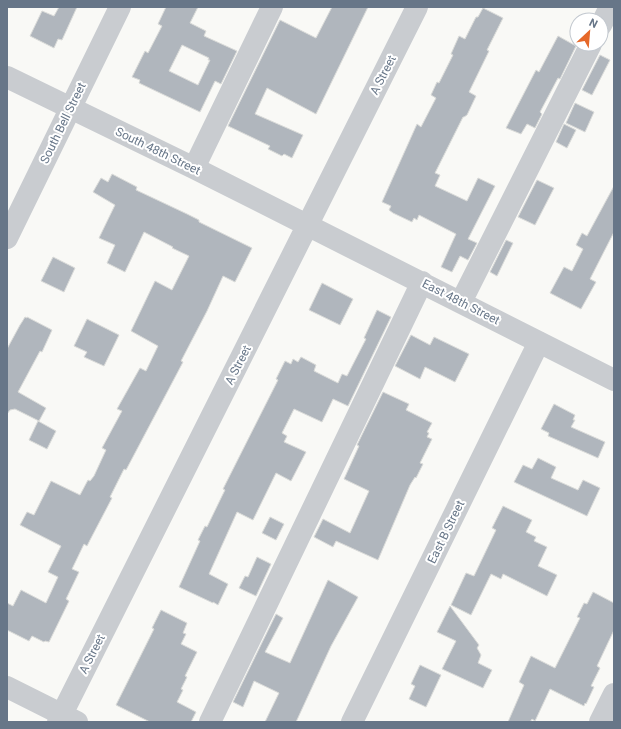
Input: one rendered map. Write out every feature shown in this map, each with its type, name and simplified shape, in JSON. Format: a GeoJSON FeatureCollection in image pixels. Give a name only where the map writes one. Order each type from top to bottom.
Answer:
{"type":"FeatureCollection","features":[{"type":"Feature","properties":{"kind":"street","name":"South Bell Street"},"geometry":{"type":"LineString","coordinates":[[7,238],[120,7]]}},
{"type":"Feature","properties":{"kind":"street"},"geometry":{"type":"LineString","coordinates":[[194,168],[272,7]]}},
{"type":"Feature","properties":{"kind":"street","name":"A Street"},"geometry":{"type":"LineString","coordinates":[[66,720],[417,7]]}},
{"type":"Feature","properties":{"kind":"street"},"geometry":{"type":"LineString","coordinates":[[461,302],[587,52]]}},
{"type":"Feature","properties":{"kind":"street","name":"South 48th Street"},"geometry":{"type":"LineString","coordinates":[[7,77],[194,168],[308,226]]}},
{"type":"Feature","properties":{"kind":"street","name":"East 48th Street"},"geometry":{"type":"LineString","coordinates":[[308,226],[422,282],[614,380]]}},
{"type":"Feature","properties":{"kind":"street"},"geometry":{"type":"LineString","coordinates":[[210,722],[422,282]]}},
{"type":"Feature","properties":{"kind":"street","name":"East B Street"},"geometry":{"type":"LineString","coordinates":[[352,722],[540,342]]}},
{"type":"Feature","properties":{"kind":"street"},"geometry":{"type":"LineString","coordinates":[[7,687],[66,720]]}},
{"type":"Feature","properties":{"kind":"street"},"geometry":{"type":"LineString","coordinates":[[600,722],[614,694]]}},
{"type":"Feature","properties":{"kind":"building"},"geometry":{"type":"Polygon","coordinates":[[[59,7],[77,7],[62,40],[58,39],[54,48],[30,36],[42,11],[54,16],[59,7]]]}},
{"type":"Feature","properties":{"kind":"building"},"geometry":{"type":"Polygon","coordinates":[[[166,7],[198,7],[190,23],[206,31],[204,36],[237,51],[221,84],[215,81],[200,112],[139,83],[140,80],[132,77],[145,51],[148,53],[162,26],[158,24],[166,7]],[[182,45],[169,71],[198,85],[210,60],[208,60],[209,58],[182,45]]]}},
{"type":"Feature","properties":{"kind":"building"},"geometry":{"type":"Polygon","coordinates":[[[332,7],[368,7],[316,114],[267,88],[255,114],[303,135],[292,158],[284,154],[282,156],[268,149],[270,146],[228,126],[280,20],[316,38],[332,7]]]}},
{"type":"Feature","properties":{"kind":"building"},"geometry":{"type":"Polygon","coordinates":[[[483,8],[503,18],[469,92],[476,96],[467,115],[463,117],[435,173],[440,175],[435,186],[467,201],[478,178],[495,186],[468,239],[477,243],[468,260],[460,256],[452,272],[441,267],[456,234],[419,215],[417,220],[414,218],[412,222],[393,213],[389,210],[391,206],[382,202],[417,124],[421,127],[436,98],[431,95],[437,82],[439,83],[453,55],[451,54],[459,36],[465,39],[476,17],[478,17],[483,8]]]}},
{"type":"Feature","properties":{"kind":"building"},"geometry":{"type":"Polygon","coordinates":[[[558,36],[569,42],[569,52],[573,52],[560,79],[558,78],[540,112],[542,114],[535,128],[527,124],[521,134],[506,128],[536,70],[539,72],[558,36]]]}},
{"type":"Feature","properties":{"kind":"building"},"geometry":{"type":"Polygon","coordinates":[[[600,55],[610,60],[592,95],[582,90],[600,55]]]}},
{"type":"Feature","properties":{"kind":"building"},"geometry":{"type":"Polygon","coordinates":[[[575,103],[594,112],[585,132],[566,123],[575,103]]]}},
{"type":"Feature","properties":{"kind":"building"},"geometry":{"type":"Polygon","coordinates":[[[564,124],[576,130],[567,148],[556,142],[564,124]]]}},
{"type":"Feature","properties":{"kind":"building"},"geometry":{"type":"Polygon","coordinates":[[[112,174],[137,187],[136,190],[199,220],[199,222],[252,248],[235,282],[223,276],[181,361],[183,362],[126,470],[124,469],[110,497],[112,498],[87,546],[84,544],[72,569],[79,572],[66,599],[69,601],[49,642],[44,642],[32,636],[29,641],[7,630],[7,603],[13,606],[21,590],[46,603],[58,577],[48,572],[61,546],[20,525],[27,512],[34,515],[51,481],[80,495],[88,480],[90,481],[94,476],[106,450],[102,448],[122,411],[117,409],[140,368],[146,371],[158,346],[131,331],[155,281],[172,290],[189,256],[144,232],[125,272],[107,263],[115,245],[99,238],[115,205],[93,192],[101,178],[108,182],[112,174]]]}},
{"type":"Feature","properties":{"kind":"building"},"geometry":{"type":"Polygon","coordinates":[[[537,180],[554,188],[535,225],[518,217],[537,180]]]}},
{"type":"Feature","properties":{"kind":"building"},"geometry":{"type":"Polygon","coordinates":[[[614,186],[614,232],[590,279],[596,282],[581,309],[550,293],[564,267],[572,271],[583,249],[576,245],[582,233],[587,236],[614,186]]]}},
{"type":"Feature","properties":{"kind":"building"},"geometry":{"type":"Polygon","coordinates":[[[506,240],[513,243],[497,276],[490,272],[506,240]]]}},
{"type":"Feature","properties":{"kind":"building"},"geometry":{"type":"Polygon","coordinates":[[[53,257],[75,268],[64,292],[41,281],[53,257]]]}},
{"type":"Feature","properties":{"kind":"building"},"geometry":{"type":"Polygon","coordinates":[[[322,283],[353,299],[340,325],[309,310],[322,283]]]}},
{"type":"Feature","properties":{"kind":"building"},"geometry":{"type":"Polygon","coordinates":[[[377,310],[391,317],[348,406],[333,399],[322,422],[294,409],[282,433],[287,436],[284,442],[306,452],[291,481],[276,473],[253,520],[237,512],[209,574],[228,584],[218,605],[179,587],[200,541],[198,540],[205,526],[207,527],[225,490],[223,489],[278,380],[276,379],[285,361],[291,364],[293,359],[298,362],[301,357],[316,365],[314,371],[338,383],[342,374],[347,376],[366,339],[364,338],[377,310]]]}},
{"type":"Feature","properties":{"kind":"building"},"geometry":{"type":"Polygon","coordinates":[[[25,317],[52,330],[42,352],[40,351],[18,392],[46,408],[39,421],[15,409],[10,410],[7,414],[7,349],[25,317]]]}},
{"type":"Feature","properties":{"kind":"building"},"geometry":{"type":"Polygon","coordinates":[[[87,319],[119,335],[104,366],[84,357],[87,352],[74,346],[87,319]]]}},
{"type":"Feature","properties":{"kind":"building"},"geometry":{"type":"Polygon","coordinates":[[[411,335],[430,345],[434,337],[469,354],[455,382],[425,367],[420,379],[395,366],[411,335]]]}},
{"type":"Feature","properties":{"kind":"building"},"geometry":{"type":"Polygon","coordinates":[[[383,392],[409,404],[406,410],[432,423],[427,432],[429,433],[427,437],[432,439],[420,463],[423,464],[416,478],[415,477],[410,485],[378,560],[336,541],[333,547],[314,537],[323,519],[350,533],[369,491],[344,479],[359,446],[357,445],[383,392]]]}},
{"type":"Feature","properties":{"kind":"building"},"geometry":{"type":"Polygon","coordinates":[[[554,404],[575,415],[573,420],[575,420],[571,427],[605,442],[598,458],[548,436],[549,433],[541,429],[554,404]]]}},
{"type":"Feature","properties":{"kind":"building"},"geometry":{"type":"Polygon","coordinates":[[[38,421],[56,431],[47,449],[29,440],[38,421]]]}},
{"type":"Feature","properties":{"kind":"building"},"geometry":{"type":"Polygon","coordinates":[[[538,458],[556,467],[551,478],[578,490],[583,480],[600,488],[587,516],[514,482],[523,465],[532,469],[538,458]]]}},
{"type":"Feature","properties":{"kind":"building"},"geometry":{"type":"Polygon","coordinates":[[[503,506],[532,520],[526,532],[536,537],[534,541],[547,547],[538,566],[557,575],[547,596],[503,574],[501,579],[491,574],[471,615],[451,605],[466,573],[474,576],[496,530],[492,528],[503,506]]]}},
{"type":"Feature","properties":{"kind":"building"},"geometry":{"type":"Polygon","coordinates":[[[270,517],[284,524],[276,540],[262,533],[270,517]]]}},
{"type":"Feature","properties":{"kind":"building"},"geometry":{"type":"Polygon","coordinates":[[[257,557],[271,564],[256,596],[239,588],[245,576],[248,577],[257,557]]]}},
{"type":"Feature","properties":{"kind":"building"},"geometry":{"type":"Polygon","coordinates":[[[328,580],[358,597],[331,646],[296,722],[265,722],[279,693],[254,681],[243,707],[233,702],[276,614],[283,618],[265,652],[290,663],[328,580]]]}},
{"type":"Feature","properties":{"kind":"building"},"geometry":{"type":"Polygon","coordinates":[[[593,592],[614,603],[614,630],[597,666],[600,668],[591,686],[594,687],[586,704],[585,703],[584,706],[550,689],[535,721],[532,719],[530,722],[508,722],[524,685],[519,682],[531,656],[555,668],[580,618],[577,617],[584,603],[587,604],[593,592]]]}},
{"type":"Feature","properties":{"kind":"building"},"geometry":{"type":"Polygon","coordinates":[[[450,606],[479,645],[477,648],[481,655],[478,663],[492,670],[483,688],[442,669],[456,641],[437,632],[450,606]]]}},
{"type":"Feature","properties":{"kind":"building"},"geometry":{"type":"Polygon","coordinates":[[[161,610],[187,623],[183,633],[186,634],[181,644],[197,652],[185,676],[187,677],[181,689],[183,690],[177,702],[196,712],[191,722],[150,722],[116,705],[154,629],[152,628],[161,610]]]}},
{"type":"Feature","properties":{"kind":"building"},"geometry":{"type":"Polygon","coordinates":[[[420,665],[441,675],[426,707],[409,699],[415,686],[411,684],[420,665]]]}}]}
